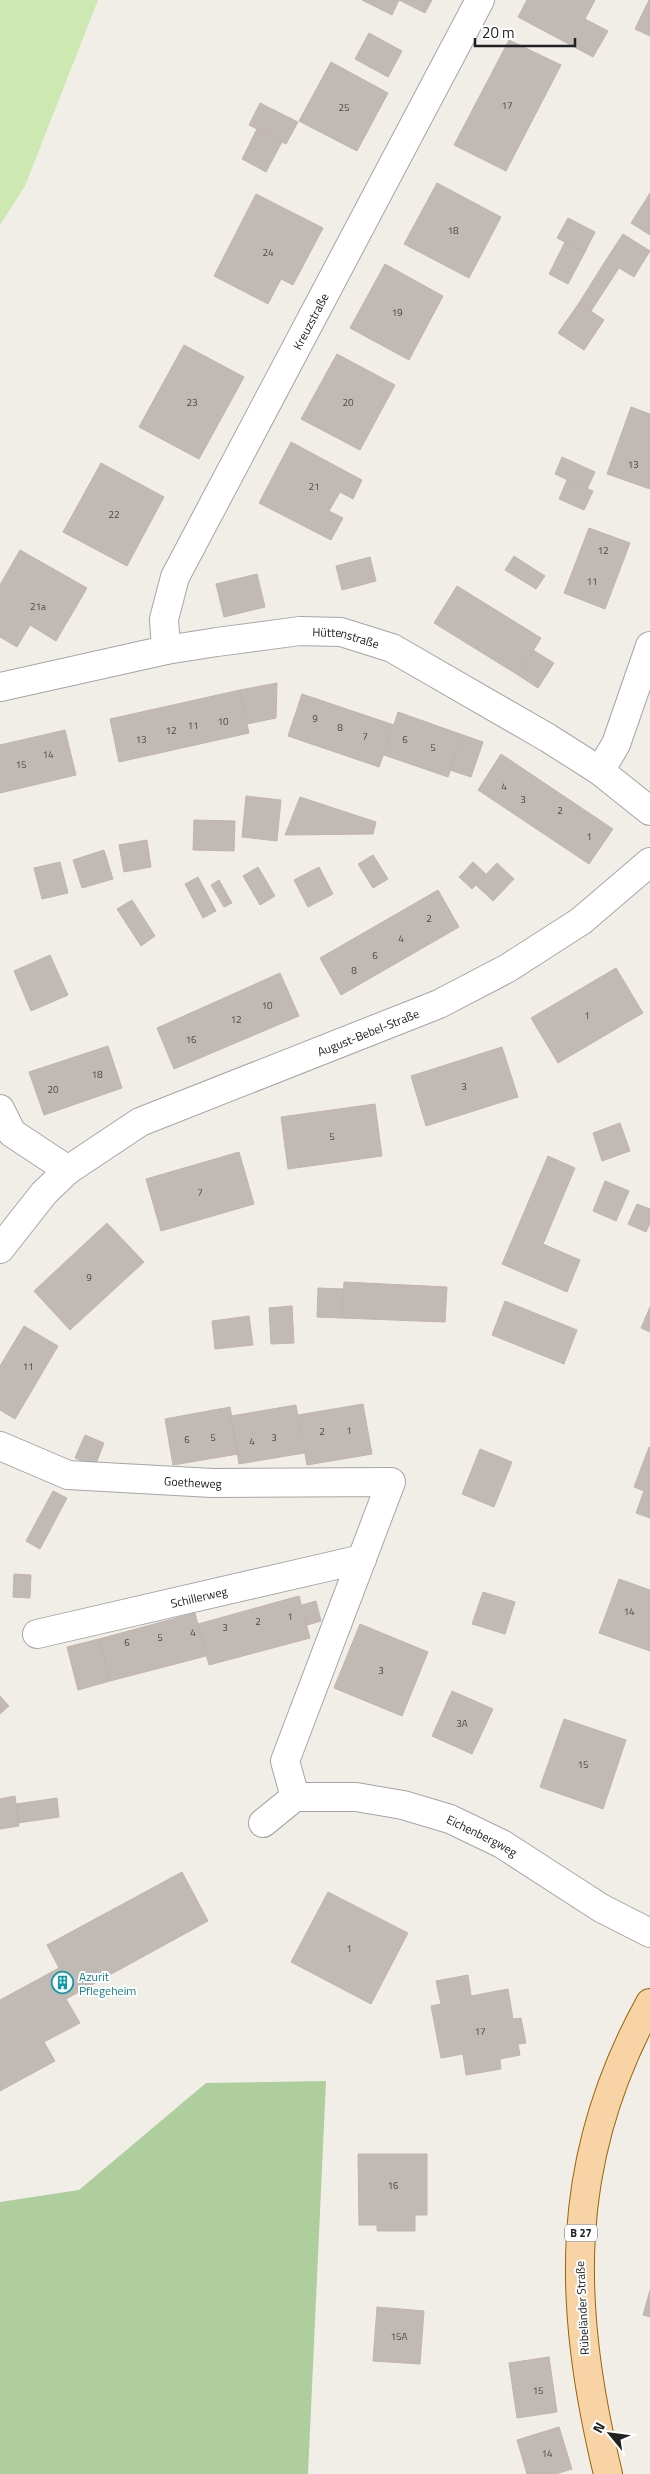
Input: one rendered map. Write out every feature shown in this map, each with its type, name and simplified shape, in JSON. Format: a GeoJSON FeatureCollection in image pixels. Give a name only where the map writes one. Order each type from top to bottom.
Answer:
{"type":"FeatureCollection","features":[{"type":"Feature","properties":{"kind":"main road","name":"Rübeländer Straße"},"geometry":{"type":"LineString","coordinates":[[608,2474],[584,2360],[580,2324],[579,2271],[582,2216],[588,2168],[598,2123],[621,2059],[650,2003]]}},
{"type":"Feature","properties":{"kind":"street","name":"Kreuzstraße"},"geometry":{"type":"LineString","coordinates":[[166,650],[164,619],[175,577],[480,0]]}},
{"type":"Feature","properties":{"kind":"street","name":"Hüttenstraße"},"geometry":{"type":"LineString","coordinates":[[0,687],[166,650],[300,631],[340,632],[392,648],[548,738],[600,771],[650,811]]}},
{"type":"Feature","properties":{"kind":"street"},"geometry":{"type":"LineString","coordinates":[[600,771],[616,744],[650,646]]}},
{"type":"Feature","properties":{"kind":"street","name":"August-Bebel-Straße"},"geometry":{"type":"LineString","coordinates":[[0,1249],[44,1193],[68,1170],[140,1122],[439,1004],[508,968],[581,921],[650,862]]}},
{"type":"Feature","properties":{"kind":"street"},"geometry":{"type":"LineString","coordinates":[[0,1109],[12,1133],[68,1170]]}},
{"type":"Feature","properties":{"kind":"street","name":"Goetheweg"},"geometry":{"type":"LineString","coordinates":[[0,1446],[68,1475],[212,1483],[391,1482],[362,1559]]}},
{"type":"Feature","properties":{"kind":"street"},"geometry":{"type":"LineString","coordinates":[[263,1823],[295,1797],[285,1761],[362,1559]]}},
{"type":"Feature","properties":{"kind":"street","name":"Schillerweg"},"geometry":{"type":"LineString","coordinates":[[37,1634],[362,1559]]}},
{"type":"Feature","properties":{"kind":"street","name":"Eichenbergweg"},"geometry":{"type":"LineString","coordinates":[[295,1797],[356,1797],[403,1805],[450,1819],[502,1844],[601,1908],[650,1933]]}},
{"type":"Feature","properties":{"kind":"green space"},"geometry":{"type":"Polygon","coordinates":[[[0,0],[98,0],[25,186],[0,225],[0,0]]]}},
{"type":"Feature","properties":{"kind":"green space"},"geometry":{"type":"Polygon","coordinates":[[[326,2081],[308,2474],[0,2474],[0,2202],[79,2190],[206,2083],[326,2081]]]}},
{"type":"Feature","properties":{"kind":"building"},"geometry":{"type":"Polygon","coordinates":[[[362,0],[399,0],[392,15],[362,0]]]}},
{"type":"Feature","properties":{"kind":"building"},"geometry":{"type":"Polygon","coordinates":[[[399,0],[432,0],[425,13],[399,0]]]}},
{"type":"Feature","properties":{"kind":"building"},"geometry":{"type":"Polygon","coordinates":[[[527,0],[595,0],[585,19],[608,31],[593,57],[518,17],[527,0]]]}},
{"type":"Feature","properties":{"kind":"building"},"geometry":{"type":"Polygon","coordinates":[[[650,0],[650,36],[635,29],[650,0]]]}},
{"type":"Feature","properties":{"kind":"building"},"geometry":{"type":"Polygon","coordinates":[[[369,33],[402,51],[388,77],[355,59],[369,33]]]}},
{"type":"Feature","properties":{"kind":"building"},"geometry":{"type":"Polygon","coordinates":[[[509,40],[561,65],[506,171],[454,145],[509,40]]]}},
{"type":"Feature","properties":{"kind":"building"},"geometry":{"type":"Polygon","coordinates":[[[331,62],[388,93],[357,151],[299,121],[331,62]]]}},
{"type":"Feature","properties":{"kind":"building"},"geometry":{"type":"Polygon","coordinates":[[[260,103],[298,122],[286,144],[249,125],[260,103]]]}},
{"type":"Feature","properties":{"kind":"building"},"geometry":{"type":"Polygon","coordinates":[[[257,129],[282,142],[266,172],[242,159],[257,129]]]}},
{"type":"Feature","properties":{"kind":"building"},"geometry":{"type":"Polygon","coordinates":[[[437,183],[501,217],[469,278],[404,244],[437,183]]]}},
{"type":"Feature","properties":{"kind":"building"},"geometry":{"type":"Polygon","coordinates":[[[650,193],[650,235],[631,223],[650,193]]]}},
{"type":"Feature","properties":{"kind":"building"},"geometry":{"type":"Polygon","coordinates":[[[256,194],[323,228],[293,285],[281,279],[268,304],[214,276],[256,194]]]}},
{"type":"Feature","properties":{"kind":"building"},"geometry":{"type":"Polygon","coordinates":[[[568,218],[595,232],[585,252],[557,238],[568,218]]]}},
{"type":"Feature","properties":{"kind":"building"},"geometry":{"type":"Polygon","coordinates":[[[623,234],[650,251],[634,277],[606,260],[623,234]]]}},
{"type":"Feature","properties":{"kind":"building"},"geometry":{"type":"Polygon","coordinates":[[[565,242],[585,252],[568,284],[549,274],[565,242]]]}},
{"type":"Feature","properties":{"kind":"building"},"geometry":{"type":"Polygon","coordinates":[[[606,260],[619,268],[591,311],[579,303],[606,260]]]}},
{"type":"Feature","properties":{"kind":"building"},"geometry":{"type":"Polygon","coordinates":[[[385,264],[443,296],[409,360],[350,328],[385,264]]]}},
{"type":"Feature","properties":{"kind":"building"},"geometry":{"type":"Polygon","coordinates":[[[579,303],[604,320],[584,350],[558,333],[579,303]]]}},
{"type":"Feature","properties":{"kind":"building"},"geometry":{"type":"Polygon","coordinates":[[[184,345],[244,377],[199,459],[139,427],[184,345]]]}},
{"type":"Feature","properties":{"kind":"building"},"geometry":{"type":"Polygon","coordinates":[[[337,354],[395,385],[360,450],[301,419],[337,354]]]}},
{"type":"Feature","properties":{"kind":"building"},"geometry":{"type":"Polygon","coordinates":[[[631,407],[650,414],[650,489],[607,474],[631,407]]]}},
{"type":"Feature","properties":{"kind":"building"},"geometry":{"type":"Polygon","coordinates":[[[291,442],[362,480],[353,499],[340,492],[329,511],[343,518],[331,540],[259,503],[291,442]]]}},
{"type":"Feature","properties":{"kind":"building"},"geometry":{"type":"Polygon","coordinates":[[[562,457],[595,472],[587,489],[555,474],[562,457]]]}},
{"type":"Feature","properties":{"kind":"building"},"geometry":{"type":"Polygon","coordinates":[[[101,463],[164,497],[127,566],[63,532],[101,463]]]}},
{"type":"Feature","properties":{"kind":"building"},"geometry":{"type":"Polygon","coordinates":[[[567,480],[593,491],[584,510],[559,499],[567,480]]]}},
{"type":"Feature","properties":{"kind":"building"},"geometry":{"type":"Polygon","coordinates":[[[589,528],[630,543],[605,609],[564,593],[589,528]]]}},
{"type":"Feature","properties":{"kind":"building"},"geometry":{"type":"Polygon","coordinates":[[[20,550],[87,588],[56,641],[30,625],[17,647],[0,637],[0,585],[20,550]]]}},
{"type":"Feature","properties":{"kind":"building"},"geometry":{"type":"Polygon","coordinates":[[[514,556],[545,576],[536,589],[505,570],[514,556]]]}},
{"type":"Feature","properties":{"kind":"building"},"geometry":{"type":"Polygon","coordinates":[[[370,557],[376,581],[342,590],[336,566],[370,557]]]}},
{"type":"Feature","properties":{"kind":"building"},"geometry":{"type":"Polygon","coordinates":[[[257,574],[265,607],[224,617],[216,584],[257,574]]]}},
{"type":"Feature","properties":{"kind":"building"},"geometry":{"type":"Polygon","coordinates":[[[457,586],[541,638],[518,675],[434,623],[457,586]]]}},
{"type":"Feature","properties":{"kind":"building"},"geometry":{"type":"Polygon","coordinates":[[[533,650],[554,663],[538,688],[518,675],[533,650]]]}},
{"type":"Feature","properties":{"kind":"building"},"geometry":{"type":"Polygon","coordinates":[[[277,683],[276,718],[247,724],[240,690],[277,683]]]}},
{"type":"Feature","properties":{"kind":"building"},"geometry":{"type":"Polygon","coordinates":[[[240,690],[249,733],[119,762],[110,719],[240,690]]]}},
{"type":"Feature","properties":{"kind":"building"},"geometry":{"type":"Polygon","coordinates":[[[302,694],[394,725],[379,767],[288,736],[302,694]]]}},
{"type":"Feature","properties":{"kind":"building"},"geometry":{"type":"Polygon","coordinates":[[[398,712],[463,735],[448,777],[384,755],[398,712]]]}},
{"type":"Feature","properties":{"kind":"building"},"geometry":{"type":"Polygon","coordinates":[[[65,730],[76,775],[0,793],[0,745],[65,730]]]}},
{"type":"Feature","properties":{"kind":"building"},"geometry":{"type":"Polygon","coordinates":[[[463,735],[483,742],[471,777],[450,770],[463,735]]]}},
{"type":"Feature","properties":{"kind":"building"},"geometry":{"type":"Polygon","coordinates":[[[501,754],[613,829],[589,864],[478,790],[501,754]]]}},
{"type":"Feature","properties":{"kind":"building"},"geometry":{"type":"Polygon","coordinates":[[[246,796],[281,800],[277,841],[242,837],[246,796]]]}},
{"type":"Feature","properties":{"kind":"building"},"geometry":{"type":"Polygon","coordinates":[[[300,797],[376,822],[373,834],[285,835],[300,797]]]}},
{"type":"Feature","properties":{"kind":"building"},"geometry":{"type":"Polygon","coordinates":[[[194,820],[235,821],[234,851],[193,850],[194,820]]]}},
{"type":"Feature","properties":{"kind":"building"},"geometry":{"type":"Polygon","coordinates":[[[147,840],[151,867],[124,872],[119,845],[147,840]]]}},
{"type":"Feature","properties":{"kind":"building"},"geometry":{"type":"Polygon","coordinates":[[[104,850],[113,879],[82,888],[73,860],[104,850]]]}},
{"type":"Feature","properties":{"kind":"building"},"geometry":{"type":"Polygon","coordinates":[[[373,855],[388,879],[373,888],[358,864],[373,855]]]}},
{"type":"Feature","properties":{"kind":"building"},"geometry":{"type":"Polygon","coordinates":[[[60,862],[68,893],[42,899],[34,868],[60,862]]]}},
{"type":"Feature","properties":{"kind":"building"},"geometry":{"type":"Polygon","coordinates":[[[473,862],[486,874],[472,889],[459,877],[473,862]]]}},
{"type":"Feature","properties":{"kind":"building"},"geometry":{"type":"Polygon","coordinates":[[[497,863],[514,879],[493,901],[476,885],[497,863]]]}},
{"type":"Feature","properties":{"kind":"building"},"geometry":{"type":"Polygon","coordinates":[[[258,867],[275,896],[260,905],[243,876],[258,867]]]}},
{"type":"Feature","properties":{"kind":"building"},"geometry":{"type":"Polygon","coordinates":[[[319,867],[333,894],[308,907],[294,880],[319,867]]]}},
{"type":"Feature","properties":{"kind":"building"},"geometry":{"type":"Polygon","coordinates":[[[198,877],[216,911],[203,918],[185,884],[198,877]]]}},
{"type":"Feature","properties":{"kind":"building"},"geometry":{"type":"Polygon","coordinates":[[[219,880],[232,903],[224,907],[211,885],[219,880]]]}},
{"type":"Feature","properties":{"kind":"building"},"geometry":{"type":"Polygon","coordinates":[[[438,890],[459,927],[341,995],[320,958],[438,890]]]}},
{"type":"Feature","properties":{"kind":"building"},"geometry":{"type":"Polygon","coordinates":[[[132,900],[155,936],[141,946],[117,909],[132,900]]]}},
{"type":"Feature","properties":{"kind":"building"},"geometry":{"type":"Polygon","coordinates":[[[50,955],[68,995],[31,1011],[14,971],[50,955]]]}},
{"type":"Feature","properties":{"kind":"building"},"geometry":{"type":"Polygon","coordinates":[[[616,968],[643,1013],[558,1063],[531,1018],[616,968]]]}},
{"type":"Feature","properties":{"kind":"building"},"geometry":{"type":"Polygon","coordinates":[[[280,973],[299,1016],[174,1069],[157,1028],[280,973]]]}},
{"type":"Feature","properties":{"kind":"building"},"geometry":{"type":"Polygon","coordinates":[[[108,1046],[122,1088],[44,1115],[29,1072],[108,1046]]]}},
{"type":"Feature","properties":{"kind":"building"},"geometry":{"type":"Polygon","coordinates":[[[502,1047],[518,1097],[426,1126],[411,1076],[502,1047]]]}},
{"type":"Feature","properties":{"kind":"building"},"geometry":{"type":"Polygon","coordinates":[[[375,1104],[382,1156],[288,1169],[281,1117],[375,1104]]]}},
{"type":"Feature","properties":{"kind":"building"},"geometry":{"type":"Polygon","coordinates":[[[620,1123],[630,1151],[602,1161],[593,1133],[620,1123]]]}},
{"type":"Feature","properties":{"kind":"building"},"geometry":{"type":"Polygon","coordinates":[[[239,1152],[254,1204],[161,1231],[146,1179],[239,1152]]]}},
{"type":"Feature","properties":{"kind":"building"},"geometry":{"type":"Polygon","coordinates":[[[548,1156],[575,1168],[543,1244],[580,1260],[567,1292],[502,1264],[548,1156]]]}},
{"type":"Feature","properties":{"kind":"building"},"geometry":{"type":"Polygon","coordinates":[[[605,1181],[629,1191],[616,1221],[593,1211],[605,1181]]]}},
{"type":"Feature","properties":{"kind":"building"},"geometry":{"type":"Polygon","coordinates":[[[637,1204],[650,1209],[650,1223],[646,1232],[628,1224],[637,1204]]]}},
{"type":"Feature","properties":{"kind":"building"},"geometry":{"type":"Polygon","coordinates":[[[107,1223],[144,1262],[70,1330],[34,1291],[107,1223]]]}},
{"type":"Feature","properties":{"kind":"building"},"geometry":{"type":"Polygon","coordinates":[[[344,1282],[447,1287],[445,1322],[342,1318],[344,1282]]]}},
{"type":"Feature","properties":{"kind":"building"},"geometry":{"type":"Polygon","coordinates":[[[318,1288],[343,1289],[342,1318],[317,1317],[318,1288]]]}},
{"type":"Feature","properties":{"kind":"building"},"geometry":{"type":"Polygon","coordinates":[[[505,1301],[577,1330],[564,1364],[492,1335],[505,1301]]]}},
{"type":"Feature","properties":{"kind":"building"},"geometry":{"type":"Polygon","coordinates":[[[292,1306],[294,1343],[271,1344],[269,1308],[292,1306]]]}},
{"type":"Feature","properties":{"kind":"building"},"geometry":{"type":"Polygon","coordinates":[[[650,1307],[650,1332],[641,1328],[650,1307]]]}},
{"type":"Feature","properties":{"kind":"building"},"geometry":{"type":"Polygon","coordinates":[[[249,1316],[253,1345],[215,1349],[212,1321],[249,1316]]]}},
{"type":"Feature","properties":{"kind":"building"},"geometry":{"type":"Polygon","coordinates":[[[24,1326],[58,1346],[15,1419],[0,1410],[0,1366],[24,1326]]]}},
{"type":"Feature","properties":{"kind":"building"},"geometry":{"type":"Polygon","coordinates":[[[363,1404],[372,1454],[307,1465],[298,1415],[363,1404]]]}},
{"type":"Feature","properties":{"kind":"building"},"geometry":{"type":"Polygon","coordinates":[[[296,1405],[304,1453],[239,1464],[231,1416],[296,1405]]]}},
{"type":"Feature","properties":{"kind":"building"},"geometry":{"type":"Polygon","coordinates":[[[230,1407],[238,1454],[173,1465],[165,1419],[230,1407]]]}},
{"type":"Feature","properties":{"kind":"building"},"geometry":{"type":"Polygon","coordinates":[[[85,1435],[104,1443],[95,1466],[75,1458],[85,1435]]]}},
{"type":"Feature","properties":{"kind":"building"},"geometry":{"type":"Polygon","coordinates":[[[649,1447],[650,1518],[636,1513],[644,1491],[634,1487],[649,1447]]]}},
{"type":"Feature","properties":{"kind":"building"},"geometry":{"type":"Polygon","coordinates":[[[480,1449],[512,1462],[494,1507],[462,1494],[480,1449]]]}},
{"type":"Feature","properties":{"kind":"building"},"geometry":{"type":"Polygon","coordinates":[[[53,1491],[67,1498],[40,1549],[26,1541],[53,1491]]]}},
{"type":"Feature","properties":{"kind":"building"},"geometry":{"type":"Polygon","coordinates":[[[14,1574],[31,1575],[30,1598],[13,1597],[14,1574]]]}},
{"type":"Feature","properties":{"kind":"building"},"geometry":{"type":"Polygon","coordinates":[[[619,1579],[650,1590],[650,1651],[599,1633],[619,1579]]]}},
{"type":"Feature","properties":{"kind":"building"},"geometry":{"type":"Polygon","coordinates":[[[483,1592],[515,1602],[505,1634],[472,1624],[483,1592]]]}},
{"type":"Feature","properties":{"kind":"building"},"geometry":{"type":"Polygon","coordinates":[[[299,1596],[310,1638],[209,1665],[198,1624],[299,1596]]]}},
{"type":"Feature","properties":{"kind":"building"},"geometry":{"type":"Polygon","coordinates":[[[316,1601],[321,1621],[307,1625],[302,1605],[316,1601]]]}},
{"type":"Feature","properties":{"kind":"building"},"geometry":{"type":"Polygon","coordinates":[[[195,1613],[206,1656],[110,1681],[99,1639],[195,1613]]]}},
{"type":"Feature","properties":{"kind":"building"},"geometry":{"type":"Polygon","coordinates":[[[360,1624],[428,1652],[402,1716],[334,1688],[360,1624]]]}},
{"type":"Feature","properties":{"kind":"building"},"geometry":{"type":"Polygon","coordinates":[[[99,1639],[110,1681],[78,1690],[67,1647],[99,1639]]]}},
{"type":"Feature","properties":{"kind":"building"},"geometry":{"type":"Polygon","coordinates":[[[452,1691],[493,1709],[472,1754],[432,1736],[452,1691]]]}},
{"type":"Feature","properties":{"kind":"building"},"geometry":{"type":"Polygon","coordinates":[[[0,1696],[9,1706],[0,1714],[0,1696]]]}},
{"type":"Feature","properties":{"kind":"building"},"geometry":{"type":"Polygon","coordinates":[[[564,1719],[626,1740],[603,1809],[540,1787],[564,1719]]]}},
{"type":"Feature","properties":{"kind":"building"},"geometry":{"type":"Polygon","coordinates":[[[15,1796],[19,1826],[0,1829],[0,1799],[15,1796]]]}},
{"type":"Feature","properties":{"kind":"building"},"geometry":{"type":"Polygon","coordinates":[[[57,1798],[59,1817],[18,1823],[16,1804],[57,1798]]]}},
{"type":"Feature","properties":{"kind":"building","name":"Azurit Pflegeheim"},"geometry":{"type":"Polygon","coordinates":[[[182,1872],[208,1921],[66,1999],[80,2023],[44,2042],[55,2061],[0,2091],[0,2000],[59,1968],[47,1945],[182,1872]]]}},
{"type":"Feature","properties":{"kind":"building"},"geometry":{"type":"Polygon","coordinates":[[[328,1892],[408,1933],[371,2004],[291,1962],[328,1892]]]}},
{"type":"Feature","properties":{"kind":"building"},"geometry":{"type":"Polygon","coordinates":[[[468,1975],[471,1996],[508,1989],[513,2019],[521,2018],[526,2043],[518,2044],[520,2055],[500,2059],[501,2069],[466,2075],[463,2054],[441,2058],[431,2006],[441,2004],[436,1981],[468,1975]]]}},
{"type":"Feature","properties":{"kind":"building"},"geometry":{"type":"Polygon","coordinates":[[[358,2154],[427,2154],[427,2215],[415,2215],[415,2231],[377,2231],[377,2225],[359,2225],[358,2154]]]}},
{"type":"Feature","properties":{"kind":"building"},"geometry":{"type":"Polygon","coordinates":[[[650,2290],[650,2317],[643,2315],[650,2290]]]}},
{"type":"Feature","properties":{"kind":"building"},"geometry":{"type":"Polygon","coordinates":[[[377,2307],[424,2311],[420,2364],[373,2361],[377,2307]]]}},
{"type":"Feature","properties":{"kind":"building"},"geometry":{"type":"Polygon","coordinates":[[[549,2357],[557,2412],[517,2418],[509,2363],[549,2357]]]}},
{"type":"Feature","properties":{"kind":"building"},"geometry":{"type":"Polygon","coordinates":[[[559,2427],[572,2469],[556,2474],[527,2474],[517,2440],[559,2427]]]}},
{"type":"Feature","properties":{"kind":"place","name":"Azurit Pflegeheim"},"geometry":{"type":"Point","coordinates":[63,1983]}}]}
